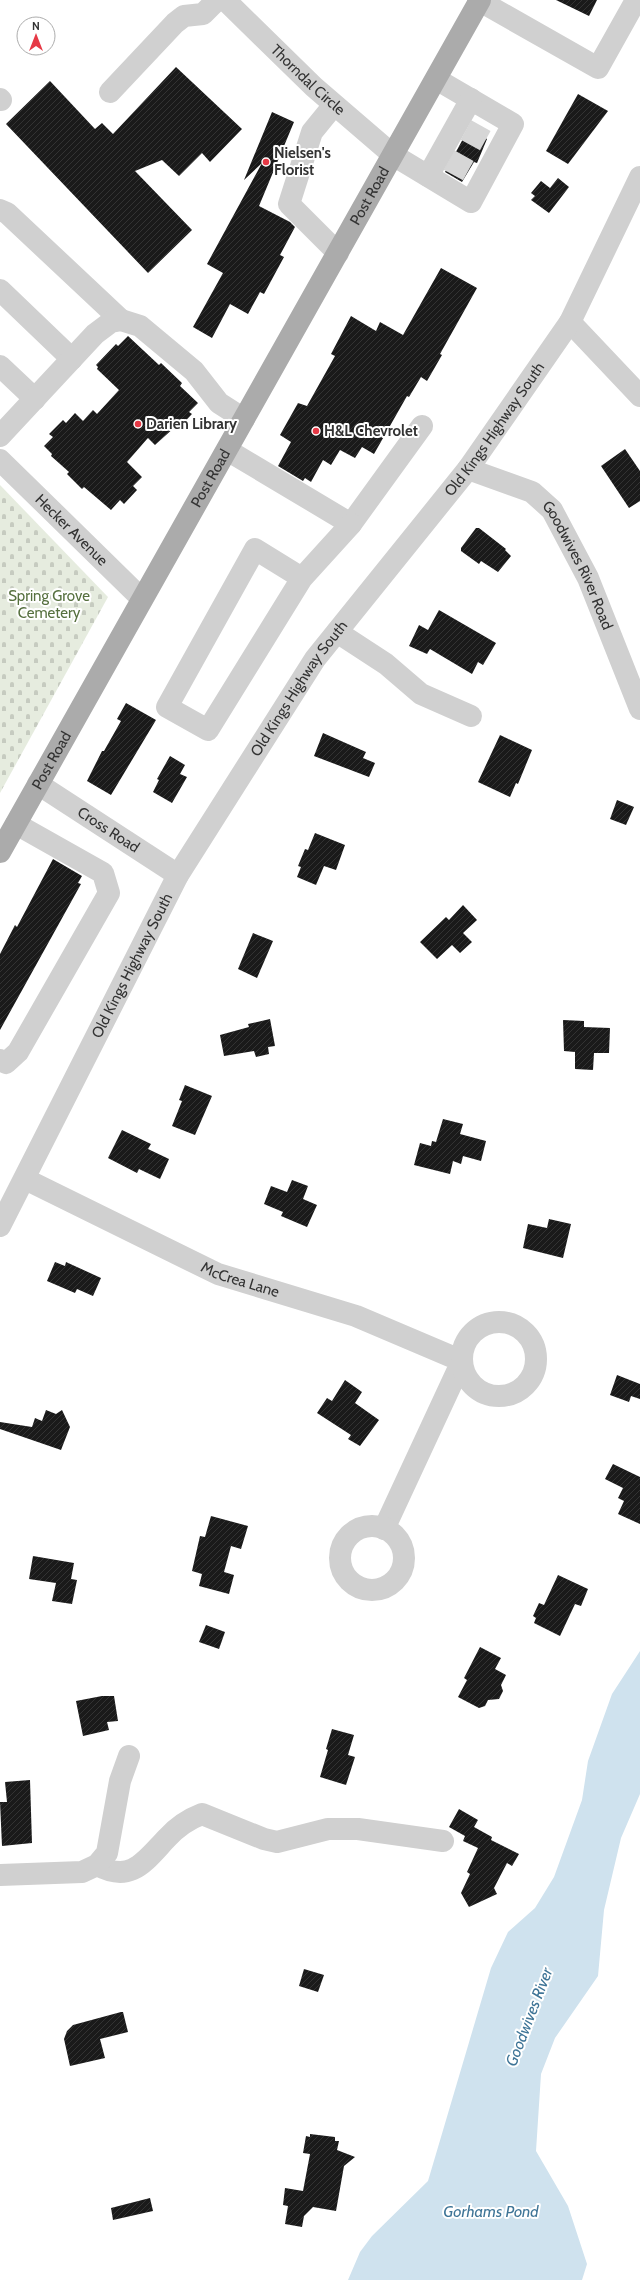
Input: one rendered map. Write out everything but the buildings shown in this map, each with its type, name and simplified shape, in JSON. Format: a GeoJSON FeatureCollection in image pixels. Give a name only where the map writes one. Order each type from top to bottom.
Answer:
{"type":"FeatureCollection","features":[{"type":"Feature","properties":{"kind":"main road","name":"Post Road"},"geometry":{"type":"LineString","coordinates":[[0,852],[436,79],[479,0]]}},
{"type":"Feature","properties":{"kind":"street"},"geometry":{"type":"LineString","coordinates":[[110,92],[175,23],[184,16],[204,14],[217,0]]}},
{"type":"Feature","properties":{"kind":"street","name":"Thorndal Circle"},"geometry":{"type":"LineString","coordinates":[[225,0],[314,87],[393,155],[471,202],[476,175],[493,145],[513,124],[471,99]]}},
{"type":"Feature","properties":{"kind":"street"},"geometry":{"type":"LineString","coordinates":[[479,0],[598,68],[635,2]]}},
{"type":"Feature","properties":{"kind":"street"},"geometry":{"type":"LineString","coordinates":[[428,176],[444,158],[461,127],[471,99],[436,79]]}},
{"type":"Feature","properties":{"kind":"street"},"geometry":{"type":"LineString","coordinates":[[334,105],[312,132],[289,204],[338,253]]}},
{"type":"Feature","properties":{"kind":"street","name":"Old Kings Highway South"},"geometry":{"type":"LineString","coordinates":[[0,1226],[178,875],[315,659],[468,469],[570,322],[640,177]]}},
{"type":"Feature","properties":{"kind":"street"},"geometry":{"type":"LineString","coordinates":[[0,210],[7,213],[121,320],[140,326],[194,371],[219,403],[244,419]]}},
{"type":"Feature","properties":{"kind":"street"},"geometry":{"type":"LineString","coordinates":[[0,290],[72,358]]}},
{"type":"Feature","properties":{"kind":"street"},"geometry":{"type":"LineString","coordinates":[[0,436],[102,327],[121,320]]}},
{"type":"Feature","properties":{"kind":"street"},"geometry":{"type":"LineString","coordinates":[[570,322],[640,396]]}},
{"type":"Feature","properties":{"kind":"street"},"geometry":{"type":"LineString","coordinates":[[0,366],[35,399]]}},
{"type":"Feature","properties":{"kind":"street"},"geometry":{"type":"LineString","coordinates":[[302,578],[255,550],[167,707],[208,730],[302,578],[351,524],[422,426]]}},
{"type":"Feature","properties":{"kind":"street"},"geometry":{"type":"LineString","coordinates":[[227,450],[351,524]]}},
{"type":"Feature","properties":{"kind":"street","name":"Hecker Avenue"},"geometry":{"type":"LineString","coordinates":[[0,460],[142,599]]}},
{"type":"Feature","properties":{"kind":"street","name":"Goodwives River Road"},"geometry":{"type":"LineString","coordinates":[[468,469],[532,492],[552,510],[588,578],[640,709]]}},
{"type":"Feature","properties":{"kind":"street"},"geometry":{"type":"LineString","coordinates":[[337,632],[386,664],[421,694],[471,716]]}},
{"type":"Feature","properties":{"kind":"street","name":"Cross Road"},"geometry":{"type":"LineString","coordinates":[[38,784],[178,875]]}},
{"type":"Feature","properties":{"kind":"street"},"geometry":{"type":"LineString","coordinates":[[0,1060],[6,1062],[18,1052],[109,893],[103,873],[16,824]]}},
{"type":"Feature","properties":{"kind":"street","name":"McCrea Lane"},"geometry":{"type":"LineString","coordinates":[[25,1179],[218,1274],[356,1316],[462,1361],[384,1528]]}},
{"type":"Feature","properties":{"kind":"street"},"geometry":{"type":"LineString","coordinates":[[0,1874],[82,1872],[97,1866],[107,1853],[120,1781],[129,1756]]}},
{"type":"Feature","properties":{"kind":"street"},"geometry":{"type":"LineString","coordinates":[[97,1866],[112,1871],[133,1870],[145,1863],[168,1837],[192,1818],[202,1814],[264,1839],[277,1842],[328,1829],[358,1829],[443,1841]]}},
{"type":"Feature","properties":{"kind":"green space","name":"Spring Grove Cemetery"},"geometry":{"type":"Polygon","coordinates":[[[0,485],[108,597],[0,793],[0,485]]]}},
{"type":"Feature","properties":{"kind":"water","name":"Gorhams Pond"},"geometry":{"type":"Polygon","coordinates":[[[640,1651],[640,1794],[621,1838],[604,1910],[598,1976],[555,2038],[541,2074],[536,2151],[568,2206],[587,2264],[582,2280],[348,2280],[360,2252],[372,2236],[428,2181],[491,1968],[508,1932],[535,1908],[554,1877],[582,1800],[588,1761],[612,1694],[640,1651]]]}},
{"type":"Feature","properties":{"kind":"tunnel"},"geometry":{"type":"LineString","coordinates":[[466,130],[486,141]]}},
{"type":"Feature","properties":{"kind":"tunnel"},"geometry":{"type":"LineString","coordinates":[[449,160],[469,171]]}},
{"type":"Feature","properties":{"kind":"place","name":"Nielsen's Florist"},"geometry":{"type":"Point","coordinates":[266,162]}},
{"type":"Feature","properties":{"kind":"place","name":"Darien Library"},"geometry":{"type":"Point","coordinates":[138,424]}},
{"type":"Feature","properties":{"kind":"place","name":"H&L Chevrolet"},"geometry":{"type":"Point","coordinates":[316,431]}},
{"type":"Feature","properties":{"kind":"water label","name":"Goodwives River"},"geometry":{"type":"Point","coordinates":[529,2017]}}]}
